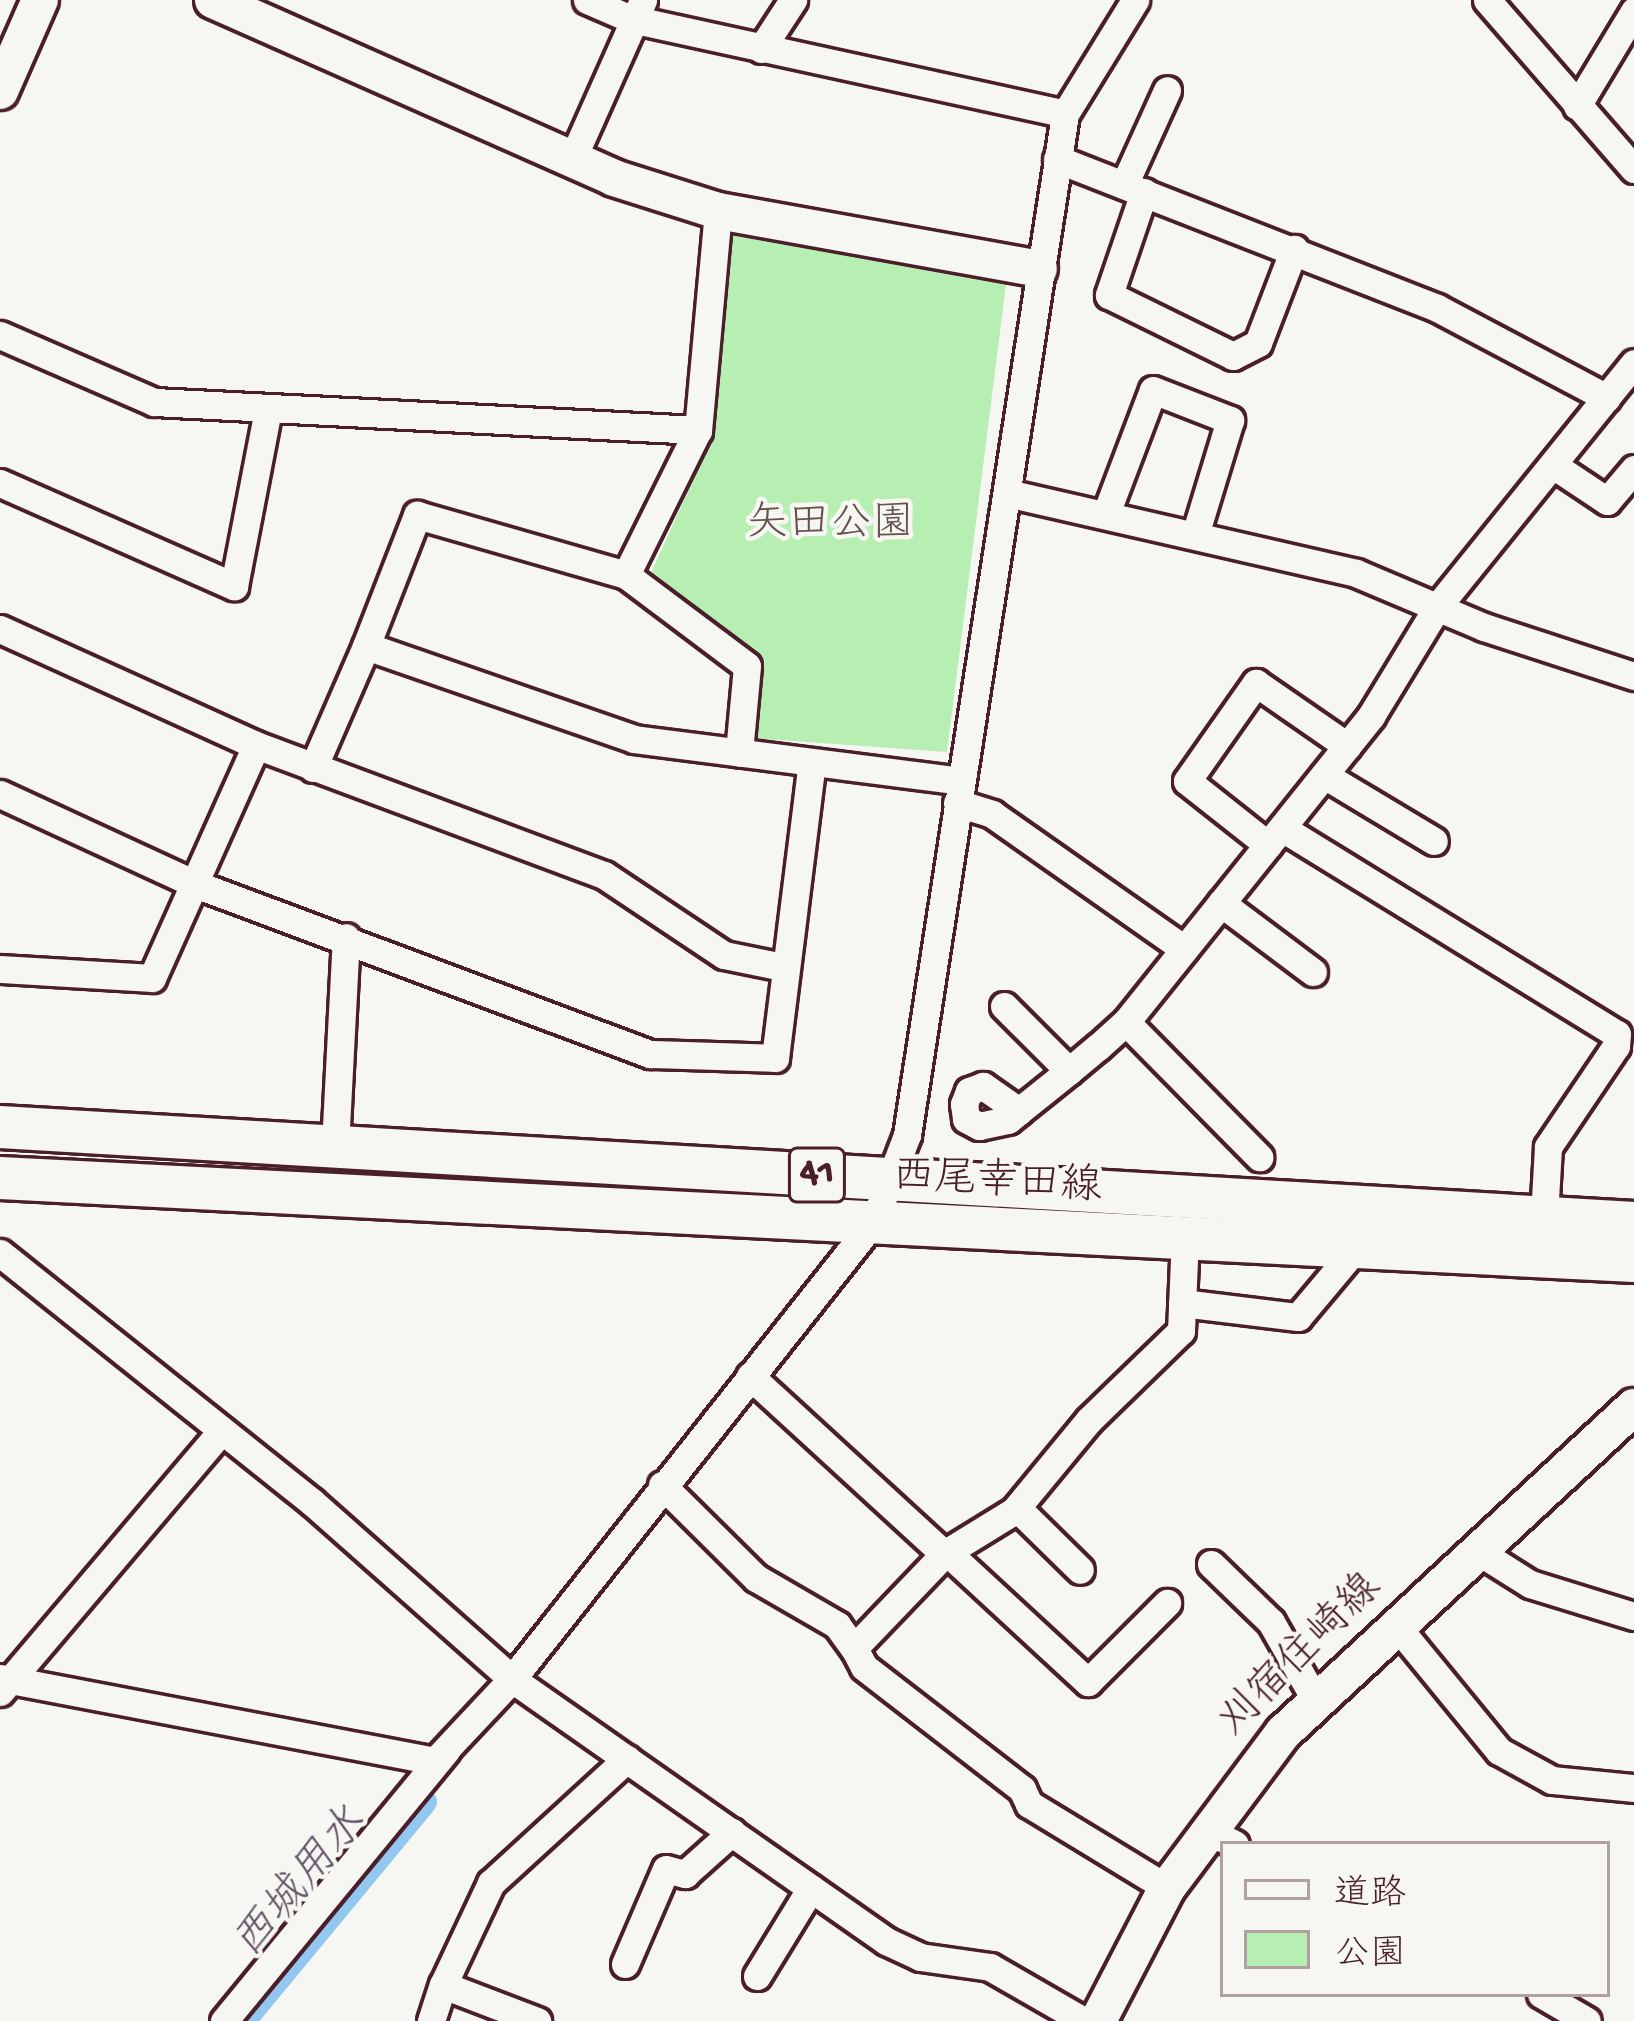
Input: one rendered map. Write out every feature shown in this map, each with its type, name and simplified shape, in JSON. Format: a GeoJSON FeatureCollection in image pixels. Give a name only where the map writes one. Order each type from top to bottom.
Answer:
{"type":"FeatureCollection","features":[{"type":"Feature","properties":{"kind":"main road","name":"西尾幸田線"},"geometry":{"type":"LineString","coordinates":[[0,1127],[1634,1223]]}},
{"type":"Feature","properties":{"kind":"main road","name":"西尾幸田線"},"geometry":{"type":"LineString","coordinates":[[0,1178],[1634,1262]]}},
{"type":"Feature","properties":{"kind":"street"},"geometry":{"type":"LineString","coordinates":[[0,91],[40,0]]}},
{"type":"Feature","properties":{"kind":"street"},"geometry":{"type":"LineString","coordinates":[[213,0],[571,162],[718,211],[1040,269]]}},
{"type":"Feature","properties":{"kind":"street"},"geometry":{"type":"LineString","coordinates":[[587,0],[637,9],[761,49],[1065,114]]}},
{"type":"Feature","properties":{"kind":"street"},"geometry":{"type":"LineString","coordinates":[[761,49],[793,0]]}},
{"type":"Feature","properties":{"kind":"street"},"geometry":{"type":"LineString","coordinates":[[4,1683],[435,1761],[512,1679],[874,1221],[907,1135],[1065,114],[1135,0]]}},
{"type":"Feature","properties":{"kind":"street"},"geometry":{"type":"LineString","coordinates":[[1486,0],[1634,169]]}},
{"type":"Feature","properties":{"kind":"street"},"geometry":{"type":"LineString","coordinates":[[571,162],[637,9]]}},
{"type":"Feature","properties":{"kind":"street"},"geometry":{"type":"LineString","coordinates":[[1577,106],[1634,11]]}},
{"type":"Feature","properties":{"kind":"street"},"geometry":{"type":"LineString","coordinates":[[1167,89],[1134,189],[1109,295],[1233,356],[1258,343],[1294,249]]}},
{"type":"Feature","properties":{"kind":"street"},"geometry":{"type":"LineString","coordinates":[[1057,159],[1437,308],[1619,395]]}},
{"type":"Feature","properties":{"kind":"street"},"geometry":{"type":"LineString","coordinates":[[626,575],[698,430],[718,211]]}},
{"type":"Feature","properties":{"kind":"street"},"geometry":{"type":"LineString","coordinates":[[0,334],[154,402],[698,430]]}},
{"type":"Feature","properties":{"kind":"street"},"geometry":{"type":"LineString","coordinates":[[1019,1112],[1126,1022],[1347,746],[1438,606],[1552,465],[1619,395],[1634,363]]}},
{"type":"Feature","properties":{"kind":"street"},"geometry":{"type":"LineString","coordinates":[[1107,512],[1153,390],[1230,420],[1196,532]]}},
{"type":"Feature","properties":{"kind":"street"},"geometry":{"type":"LineString","coordinates":[[0,483],[234,586],[268,409]]}},
{"type":"Feature","properties":{"kind":"street"},"geometry":{"type":"LineString","coordinates":[[1552,465],[1607,501],[1634,470]]}},
{"type":"Feature","properties":{"kind":"street"},"geometry":{"type":"LineString","coordinates":[[1007,493],[1196,532],[1356,572],[1634,676]]}},
{"type":"Feature","properties":{"kind":"street"},"geometry":{"type":"LineString","coordinates":[[313,768],[417,515],[626,575],[747,666],[739,753]]}},
{"type":"Feature","properties":{"kind":"street"},"geometry":{"type":"LineString","coordinates":[[0,629],[256,745],[604,875],[724,955],[783,968]]}},
{"type":"Feature","properties":{"kind":"street"},"geometry":{"type":"LineString","coordinates":[[366,646],[634,739],[812,763],[959,792],[1184,949]]}},
{"type":"Feature","properties":{"kind":"street"},"geometry":{"type":"LineString","coordinates":[[1347,746],[1256,682],[1187,782],[1616,1034],[1616,1046],[1548,1147],[1544,1216]]}},
{"type":"Feature","properties":{"kind":"street"},"geometry":{"type":"LineString","coordinates":[[0,969],[152,977],[256,745]]}},
{"type":"Feature","properties":{"kind":"street"},"geometry":{"type":"LineString","coordinates":[[0,794],[195,884],[650,1054],[775,1058],[812,763]]}},
{"type":"Feature","properties":{"kind":"street"},"geometry":{"type":"LineString","coordinates":[[1324,775],[1434,841]]}},
{"type":"Feature","properties":{"kind":"street"},"geometry":{"type":"LineString","coordinates":[[1221,903],[1313,972]]}},
{"type":"Feature","properties":{"kind":"street"},"geometry":{"type":"LineString","coordinates":[[334,1146],[346,937]]}},
{"type":"Feature","properties":{"kind":"street"},"geometry":{"type":"LineString","coordinates":[[1004,1006],[1069,1071]]}},
{"type":"Feature","properties":{"kind":"street"},"geometry":{"type":"LineString","coordinates":[[1126,1022],[1259,1157]]}},
{"type":"Feature","properties":{"kind":"street"},"geometry":{"type":"LineString","coordinates":[[854,1648],[946,1553],[1017,1508],[1089,1420],[1181,1331],[1185,1237]]}},
{"type":"Feature","properties":{"kind":"street"},"geometry":{"type":"LineString","coordinates":[[1182,1303],[1298,1317],[1355,1249]]}},
{"type":"Feature","properties":{"kind":"street"},"geometry":{"type":"LineString","coordinates":[[0,1253],[222,1430],[512,1679],[886,1941],[920,1957],[990,1967],[1084,2021]]}},
{"type":"Feature","properties":{"kind":"street"},"geometry":{"type":"LineString","coordinates":[[750,1376],[1088,1682],[1167,1603]]}},
{"type":"Feature","properties":{"kind":"street","name":"刈宿住崎線"},"geometry":{"type":"LineString","coordinates":[[1098,2021],[1167,1888],[1221,1837],[1315,1699],[1634,1407]]}},
{"type":"Feature","properties":{"kind":"street"},"geometry":{"type":"LineString","coordinates":[[4,1683],[222,1430]]}},
{"type":"Feature","properties":{"kind":"street"},"geometry":{"type":"LineString","coordinates":[[662,1486],[756,1578],[837,1625],[864,1667],[1022,1789],[1029,1804],[1167,1888]]}},
{"type":"Feature","properties":{"kind":"street"},"geometry":{"type":"LineString","coordinates":[[1017,1508],[1079,1570]]}},
{"type":"Feature","properties":{"kind":"street"},"geometry":{"type":"LineString","coordinates":[[1476,1550],[1530,1584],[1634,1616]]}},
{"type":"Feature","properties":{"kind":"street"},"geometry":{"type":"LineString","coordinates":[[1211,1564],[1271,1622],[1315,1699]]}},
{"type":"Feature","properties":{"kind":"street"},"geometry":{"type":"LineString","coordinates":[[1395,1624],[1498,1751],[1552,1780],[1634,1789]]}},
{"type":"Feature","properties":{"kind":"street"},"geometry":{"type":"LineString","coordinates":[[224,2021],[460,1733]]}},
{"type":"Feature","properties":{"kind":"street"},"geometry":{"type":"LineString","coordinates":[[430,2021],[491,1883],[627,1759]]}},
{"type":"Feature","properties":{"kind":"street"},"geometry":{"type":"LineString","coordinates":[[625,1964],[666,1869],[685,1874],[732,1832]]}},
{"type":"Feature","properties":{"kind":"street"},"geometry":{"type":"LineString","coordinates":[[757,1976],[811,1888]]}},
{"type":"Feature","properties":{"kind":"street"},"geometry":{"type":"LineString","coordinates":[[442,1985],[537,2021]]}},
{"type":"Feature","properties":{"kind":"street"},"geometry":{"type":"LineString","coordinates":[[1546,1997],[1587,2021]]}},
{"type":"Feature","properties":{"kind":"green space","name":"矢田公園"},"geometry":{"type":"Polygon","coordinates":[[[731,235],[1006,284],[947,752],[753,738],[765,660],[650,575],[713,436],[731,235]]]}},
{"type":"Feature","properties":{"kind":"waterway","name":"西城用水"},"geometry":{"type":"LineString","coordinates":[[244,2021],[425,1802]]}}]}
